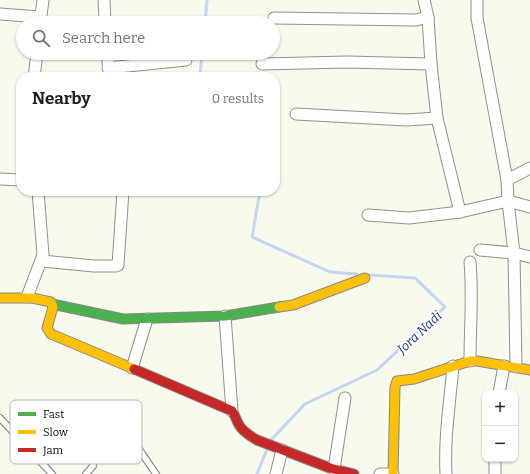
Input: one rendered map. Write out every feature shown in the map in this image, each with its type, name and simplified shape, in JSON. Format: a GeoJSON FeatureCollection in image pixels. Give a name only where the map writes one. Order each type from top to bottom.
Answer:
{"type":"FeatureCollection","features":[{"type":"Feature","properties":{"kind":"street"},"geometry":{"type":"LineString","coordinates":[[41,16],[43,0]]}},
{"type":"Feature","properties":{"kind":"street"},"geometry":{"type":"LineString","coordinates":[[104,0],[105,16]]}},
{"type":"Feature","properties":{"kind":"street"},"geometry":{"type":"LineString","coordinates":[[424,0],[428,17],[431,64],[438,118],[460,212]]}},
{"type":"Feature","properties":{"kind":"street"},"geometry":{"type":"LineString","coordinates":[[477,0],[477,18],[507,180],[514,253],[516,367]]}},
{"type":"Feature","properties":{"kind":"street"},"geometry":{"type":"LineString","coordinates":[[0,14],[16,16]]}},
{"type":"Feature","properties":{"kind":"street"},"geometry":{"type":"LineString","coordinates":[[280,18],[416,20],[428,17]]}},
{"type":"Feature","properties":{"kind":"street"},"geometry":{"type":"LineString","coordinates":[[35,72],[36,60]]}},
{"type":"Feature","properties":{"kind":"street"},"geometry":{"type":"LineString","coordinates":[[108,60],[109,72],[186,60]]}},
{"type":"Feature","properties":{"kind":"street"},"geometry":{"type":"LineString","coordinates":[[262,64],[347,62],[431,64]]}},
{"type":"Feature","properties":{"kind":"street"},"geometry":{"type":"LineString","coordinates":[[296,114],[406,120],[438,118]]}},
{"type":"Feature","properties":{"kind":"street"},"geometry":{"type":"LineString","coordinates":[[507,180],[530,168]]}},
{"type":"Feature","properties":{"kind":"street"},"geometry":{"type":"LineString","coordinates":[[0,179],[16,180]]}},
{"type":"Feature","properties":{"kind":"street"},"geometry":{"type":"LineString","coordinates":[[27,297],[42,261],[44,249],[39,196]]}},
{"type":"Feature","properties":{"kind":"street"},"geometry":{"type":"LineString","coordinates":[[42,261],[94,266],[118,265],[123,196]]}},
{"type":"Feature","properties":{"kind":"street"},"geometry":{"type":"LineString","coordinates":[[368,215],[409,218],[460,212],[508,201],[530,206]]}},
{"type":"Feature","properties":{"kind":"street"},"geometry":{"type":"LineString","coordinates":[[480,250],[514,253],[530,257]]}},
{"type":"Feature","properties":{"kind":"street"},"geometry":{"type":"LineString","coordinates":[[470,262],[472,284],[470,361]]}},
{"type":"Feature","properties":{"kind":"street"},"geometry":{"type":"LineString","coordinates":[[0,298],[27,297],[42,299],[51,302],[52,304],[123,319],[225,316],[293,305],[365,278]]}},
{"type":"Feature","properties":{"kind":"street"},"geometry":{"type":"LineString","coordinates":[[52,304],[53,307],[47,328],[51,334],[232,411]]}},
{"type":"Feature","properties":{"kind":"street"},"geometry":{"type":"LineString","coordinates":[[225,316],[232,411],[238,424],[249,435],[258,440],[331,470],[354,474]]}},
{"type":"Feature","properties":{"kind":"street"},"geometry":{"type":"LineString","coordinates":[[132,368],[147,318]]}},
{"type":"Feature","properties":{"kind":"street"},"geometry":{"type":"LineString","coordinates":[[380,474],[393,474],[395,383],[397,381],[414,379],[470,361],[530,370]]}},
{"type":"Feature","properties":{"kind":"street"},"geometry":{"type":"LineString","coordinates":[[446,474],[446,423],[453,366]]}},
{"type":"Feature","properties":{"kind":"street"},"geometry":{"type":"LineString","coordinates":[[500,390],[504,366]]}},
{"type":"Feature","properties":{"kind":"street"},"geometry":{"type":"LineString","coordinates":[[331,470],[345,398]]}},
{"type":"Feature","properties":{"kind":"street"},"geometry":{"type":"LineString","coordinates":[[276,474],[282,450]]}},
{"type":"Feature","properties":{"kind":"street"},"geometry":{"type":"LineString","coordinates":[[495,462],[495,474]]}},
{"type":"Feature","properties":{"kind":"lane"},"geometry":{"type":"LineString","coordinates":[[0,418],[10,429]]}},
{"type":"Feature","properties":{"kind":"lane"},"geometry":{"type":"LineString","coordinates":[[142,453],[156,474]]}},
{"type":"Feature","properties":{"kind":"lane"},"geometry":{"type":"LineString","coordinates":[[43,464],[52,474]]}},
{"type":"Feature","properties":{"kind":"lane"},"geometry":{"type":"LineString","coordinates":[[86,474],[93,464]]}},
{"type":"Feature","properties":{"kind":"waterway","name":"Jora Nadi"},"geometry":{"type":"LineString","coordinates":[[206,16],[207,0]]}},
{"type":"Feature","properties":{"kind":"waterway","name":"Jora Nadi"},"geometry":{"type":"LineString","coordinates":[[200,72],[201,60]]}},
{"type":"Feature","properties":{"kind":"waterway","name":"Jora Nadi"},"geometry":{"type":"LineString","coordinates":[[259,196],[252,237],[330,272],[357,274]]}},
{"type":"Feature","properties":{"kind":"waterway","name":"Jora Nadi"},"geometry":{"type":"LineString","coordinates":[[271,440],[305,404],[377,370],[445,307],[415,278],[370,275]]}},
{"type":"Feature","properties":{"kind":"waterway","name":"Jora Nadi"},"geometry":{"type":"LineString","coordinates":[[257,474],[267,449]]}},
{"type":"Feature","properties":{"kind":"traffic: fast"},"geometry":{"type":"LineString","coordinates":[[52,304],[123,319],[225,316],[279,307]]}},
{"type":"Feature","properties":{"kind":"traffic: slow"},"geometry":{"type":"LineString","coordinates":[[279,307],[293,305],[365,278]]}},
{"type":"Feature","properties":{"kind":"traffic: slow"},"geometry":{"type":"LineString","coordinates":[[0,298],[32,298],[51,302],[53,307],[47,328],[51,334],[134,369]]}},
{"type":"Feature","properties":{"kind":"traffic: slow"},"geometry":{"type":"LineString","coordinates":[[393,474],[395,387],[397,381],[414,379],[470,361],[530,370]]}},
{"type":"Feature","properties":{"kind":"traffic: jam"},"geometry":{"type":"LineString","coordinates":[[134,369],[232,411],[239,426],[257,440],[330,468],[354,474]]}}]}
